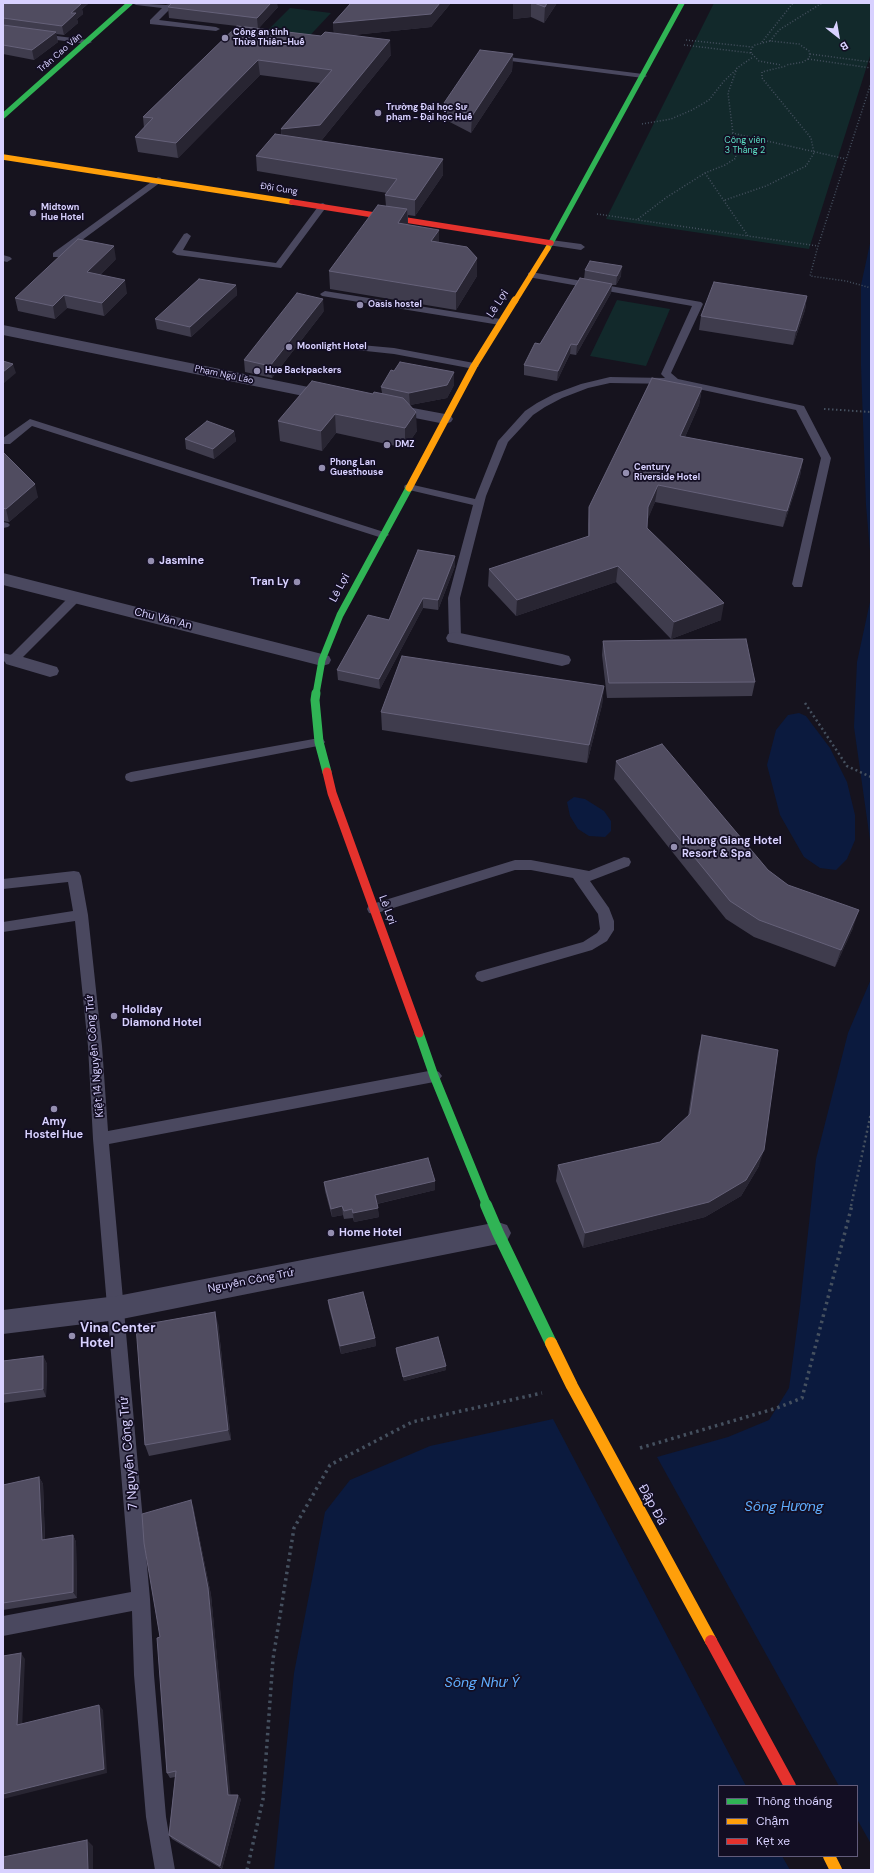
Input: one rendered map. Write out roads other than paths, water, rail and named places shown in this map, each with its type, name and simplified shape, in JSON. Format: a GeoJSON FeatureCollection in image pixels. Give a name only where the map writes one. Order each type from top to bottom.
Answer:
{"type":"FeatureCollection","features":[{"type":"Feature","properties":{"kind":"main road","name":"Trần Cao Vân"},"geometry":{"type":"LineString","coordinates":[[3,116],[88,42],[130,3]]}},
{"type":"Feature","properties":{"kind":"main road","name":"Lê Lợi"},"geometry":{"type":"LineString","coordinates":[[498,1233],[434,1076],[332,793],[319,742],[315,700],[322,660],[340,615],[474,366],[500,322],[551,243],[682,3]]}},
{"type":"Feature","properties":{"kind":"main road","name":"Đội Cung"},"geometry":{"type":"LineString","coordinates":[[3,157],[158,180],[551,243]]}},
{"type":"Feature","properties":{"kind":"main road","name":"Đập Đá"},"geometry":{"type":"LineString","coordinates":[[498,1233],[572,1386],[789,1785]]}},
{"type":"Feature","properties":{"kind":"main road"},"geometry":{"type":"LineString","coordinates":[[830,1857],[836,1870]]}},
{"type":"Feature","properties":{"kind":"street","name":"Phạm Ngũ Lão"},"geometry":{"type":"LineString","coordinates":[[3,330],[351,401]]}},
{"type":"Feature","properties":{"kind":"street"},"geometry":{"type":"LineString","coordinates":[[373,405],[445,419]]}},
{"type":"Feature","properties":{"kind":"street","name":"Chu Văn An"},"geometry":{"type":"LineString","coordinates":[[3,579],[322,660]]}},
{"type":"Feature","properties":{"kind":"street"},"geometry":{"type":"LineString","coordinates":[[455,638],[562,660]]}},
{"type":"Feature","properties":{"kind":"street"},"geometry":{"type":"LineString","coordinates":[[8,659],[50,671]]}},
{"type":"Feature","properties":{"kind":"street","name":"Nguyễn Công Trứ"},"geometry":{"type":"LineString","coordinates":[[3,1322],[117,1308],[498,1233]]}},
{"type":"Feature","properties":{"kind":"lane"},"geometry":{"type":"LineString","coordinates":[[136,3],[170,5]]}},
{"type":"Feature","properties":{"kind":"lane"},"geometry":{"type":"LineString","coordinates":[[170,5],[153,22],[216,29]]}},
{"type":"Feature","properties":{"kind":"lane"},"geometry":{"type":"LineString","coordinates":[[3,31],[88,42]]}},
{"type":"Feature","properties":{"kind":"lane"},"geometry":{"type":"LineString","coordinates":[[489,56],[643,76]]}},
{"type":"Feature","properties":{"kind":"lane"},"geometry":{"type":"LineString","coordinates":[[56,255],[158,180]]}},
{"type":"Feature","properties":{"kind":"lane"},"geometry":{"type":"LineString","coordinates":[[187,236],[177,252],[278,266],[323,206]]}},
{"type":"Feature","properties":{"kind":"lane"},"geometry":{"type":"LineString","coordinates":[[551,243],[581,247]]}},
{"type":"Feature","properties":{"kind":"lane"},"geometry":{"type":"LineString","coordinates":[[531,275],[698,304],[666,374],[675,381]]}},
{"type":"Feature","properties":{"kind":"lane"},"geometry":{"type":"LineString","coordinates":[[325,294],[500,322]]}},
{"type":"Feature","properties":{"kind":"lane"},"geometry":{"type":"LineString","coordinates":[[350,347],[394,351],[474,366]]}},
{"type":"Feature","properties":{"kind":"lane"},"geometry":{"type":"LineString","coordinates":[[455,638],[454,598],[479,503],[503,441],[529,413],[541,405],[572,391],[610,380],[675,381],[800,408],[826,458],[798,584]]}},
{"type":"Feature","properties":{"kind":"lane"},"geometry":{"type":"LineString","coordinates":[[3,441],[6,442],[30,422],[383,535]]}},
{"type":"Feature","properties":{"kind":"lane"},"geometry":{"type":"LineString","coordinates":[[409,488],[479,503]]}},
{"type":"Feature","properties":{"kind":"lane"},"geometry":{"type":"LineString","coordinates":[[8,659],[76,597]]}},
{"type":"Feature","properties":{"kind":"lane"},"geometry":{"type":"LineString","coordinates":[[131,777],[319,742]]}},
{"type":"Feature","properties":{"kind":"lane"},"geometry":{"type":"LineString","coordinates":[[374,909],[522,864],[578,875],[594,875],[624,862]]}},
{"type":"Feature","properties":{"kind":"lane"},"geometry":{"type":"LineString","coordinates":[[482,976],[587,946],[602,937],[606,930],[607,921],[604,912],[578,875]]}},
{"type":"Feature","properties":{"kind":"lane","name":"Kiệt 14 Nguyễn Công Trứ"},"geometry":{"type":"LineString","coordinates":[[3,884],[74,876],[81,915],[96,1046],[101,1139],[117,1308]]}},
{"type":"Feature","properties":{"kind":"lane"},"geometry":{"type":"LineString","coordinates":[[3,927],[81,915]]}},
{"type":"Feature","properties":{"kind":"lane"},"geometry":{"type":"LineString","coordinates":[[101,1139],[434,1076]]}},
{"type":"Feature","properties":{"kind":"lane","name":"7 Nguyễn Công Trứ"},"geometry":{"type":"LineString","coordinates":[[117,1308],[141,1599],[144,1675],[156,1817],[165,1870]]}},
{"type":"Feature","properties":{"kind":"lane"},"geometry":{"type":"LineString","coordinates":[[3,1626],[103,1608],[141,1599]]}},
{"type":"Feature","properties":{"kind":"water"},"geometry":{"type":"Polygon","coordinates":[[[871,239],[871,847],[854,727],[857,662],[870,602],[870,551],[866,505],[861,366],[861,285],[871,239]]]}},
{"type":"Feature","properties":{"kind":"water"},"geometry":{"type":"Polygon","coordinates":[[[799,713],[806,716],[830,748],[847,782],[855,815],[855,840],[847,859],[836,870],[820,868],[804,857],[780,815],[767,765],[776,730],[788,715],[799,713]]]}},
{"type":"Feature","properties":{"kind":"water"},"geometry":{"type":"Polygon","coordinates":[[[574,797],[585,799],[604,811],[611,821],[611,831],[605,837],[589,836],[578,829],[570,816],[567,802],[574,797]]]}},
{"type":"Feature","properties":{"kind":"water","name":"Sông Hương"},"geometry":{"type":"Polygon","coordinates":[[[871,979],[871,1844],[858,1821],[858,1785],[838,1785],[657,1457],[728,1437],[769,1420],[789,1388],[800,1306],[816,1159],[848,1033],[871,979]]]}},
{"type":"Feature","properties":{"kind":"water","name":"Sông Như Ý"},"geometry":{"type":"Polygon","coordinates":[[[553,1419],[745,1785],[718,1785],[718,1857],[783,1857],[790,1870],[274,1870],[294,1673],[325,1512],[350,1480],[430,1446],[553,1419]]]}},
{"type":"Feature","properties":{"kind":"place","name":"Công an tỉnh Thừa Thiên-Huế"},"geometry":{"type":"Point","coordinates":[225,38]}},
{"type":"Feature","properties":{"kind":"place","name":"Trường Đại học Sư phạm - Đại học Huế"},"geometry":{"type":"Point","coordinates":[378,113]}},
{"type":"Feature","properties":{"kind":"place","name":"Midtown Hue Hotel"},"geometry":{"type":"Point","coordinates":[33,213]}},
{"type":"Feature","properties":{"kind":"place","name":"Oasis hostel"},"geometry":{"type":"Point","coordinates":[360,305]}},
{"type":"Feature","properties":{"kind":"place","name":"Moonlight Hotel"},"geometry":{"type":"Point","coordinates":[289,347]}},
{"type":"Feature","properties":{"kind":"place","name":"Hue Backpackers"},"geometry":{"type":"Point","coordinates":[257,371]}},
{"type":"Feature","properties":{"kind":"place","name":"DMZ"},"geometry":{"type":"Point","coordinates":[387,445]}},
{"type":"Feature","properties":{"kind":"place","name":"Phong Lan Guesthouse"},"geometry":{"type":"Point","coordinates":[322,468]}},
{"type":"Feature","properties":{"kind":"place","name":"Century Riverside Hotel"},"geometry":{"type":"Point","coordinates":[626,473]}},
{"type":"Feature","properties":{"kind":"place","name":"Jasmine"},"geometry":{"type":"Point","coordinates":[151,561]}},
{"type":"Feature","properties":{"kind":"place","name":"Tran Ly"},"geometry":{"type":"Point","coordinates":[297,582]}},
{"type":"Feature","properties":{"kind":"place","name":"Huong Giang Hotel Resort & Spa"},"geometry":{"type":"Point","coordinates":[674,847]}},
{"type":"Feature","properties":{"kind":"place","name":"Holiday Diamond Hotel"},"geometry":{"type":"Point","coordinates":[114,1016]}},
{"type":"Feature","properties":{"kind":"place","name":"Amy Hostel Hue"},"geometry":{"type":"Point","coordinates":[54,1109]}},
{"type":"Feature","properties":{"kind":"place","name":"Home Hotel"},"geometry":{"type":"Point","coordinates":[331,1233]}},
{"type":"Feature","properties":{"kind":"place","name":"Vina Center Hotel"},"geometry":{"type":"Point","coordinates":[72,1336]}},
{"type":"Feature","properties":{"kind":"park label","name":"Công viên 3 Tháng 2"},"geometry":{"type":"Point","coordinates":[745,146]}}]}
